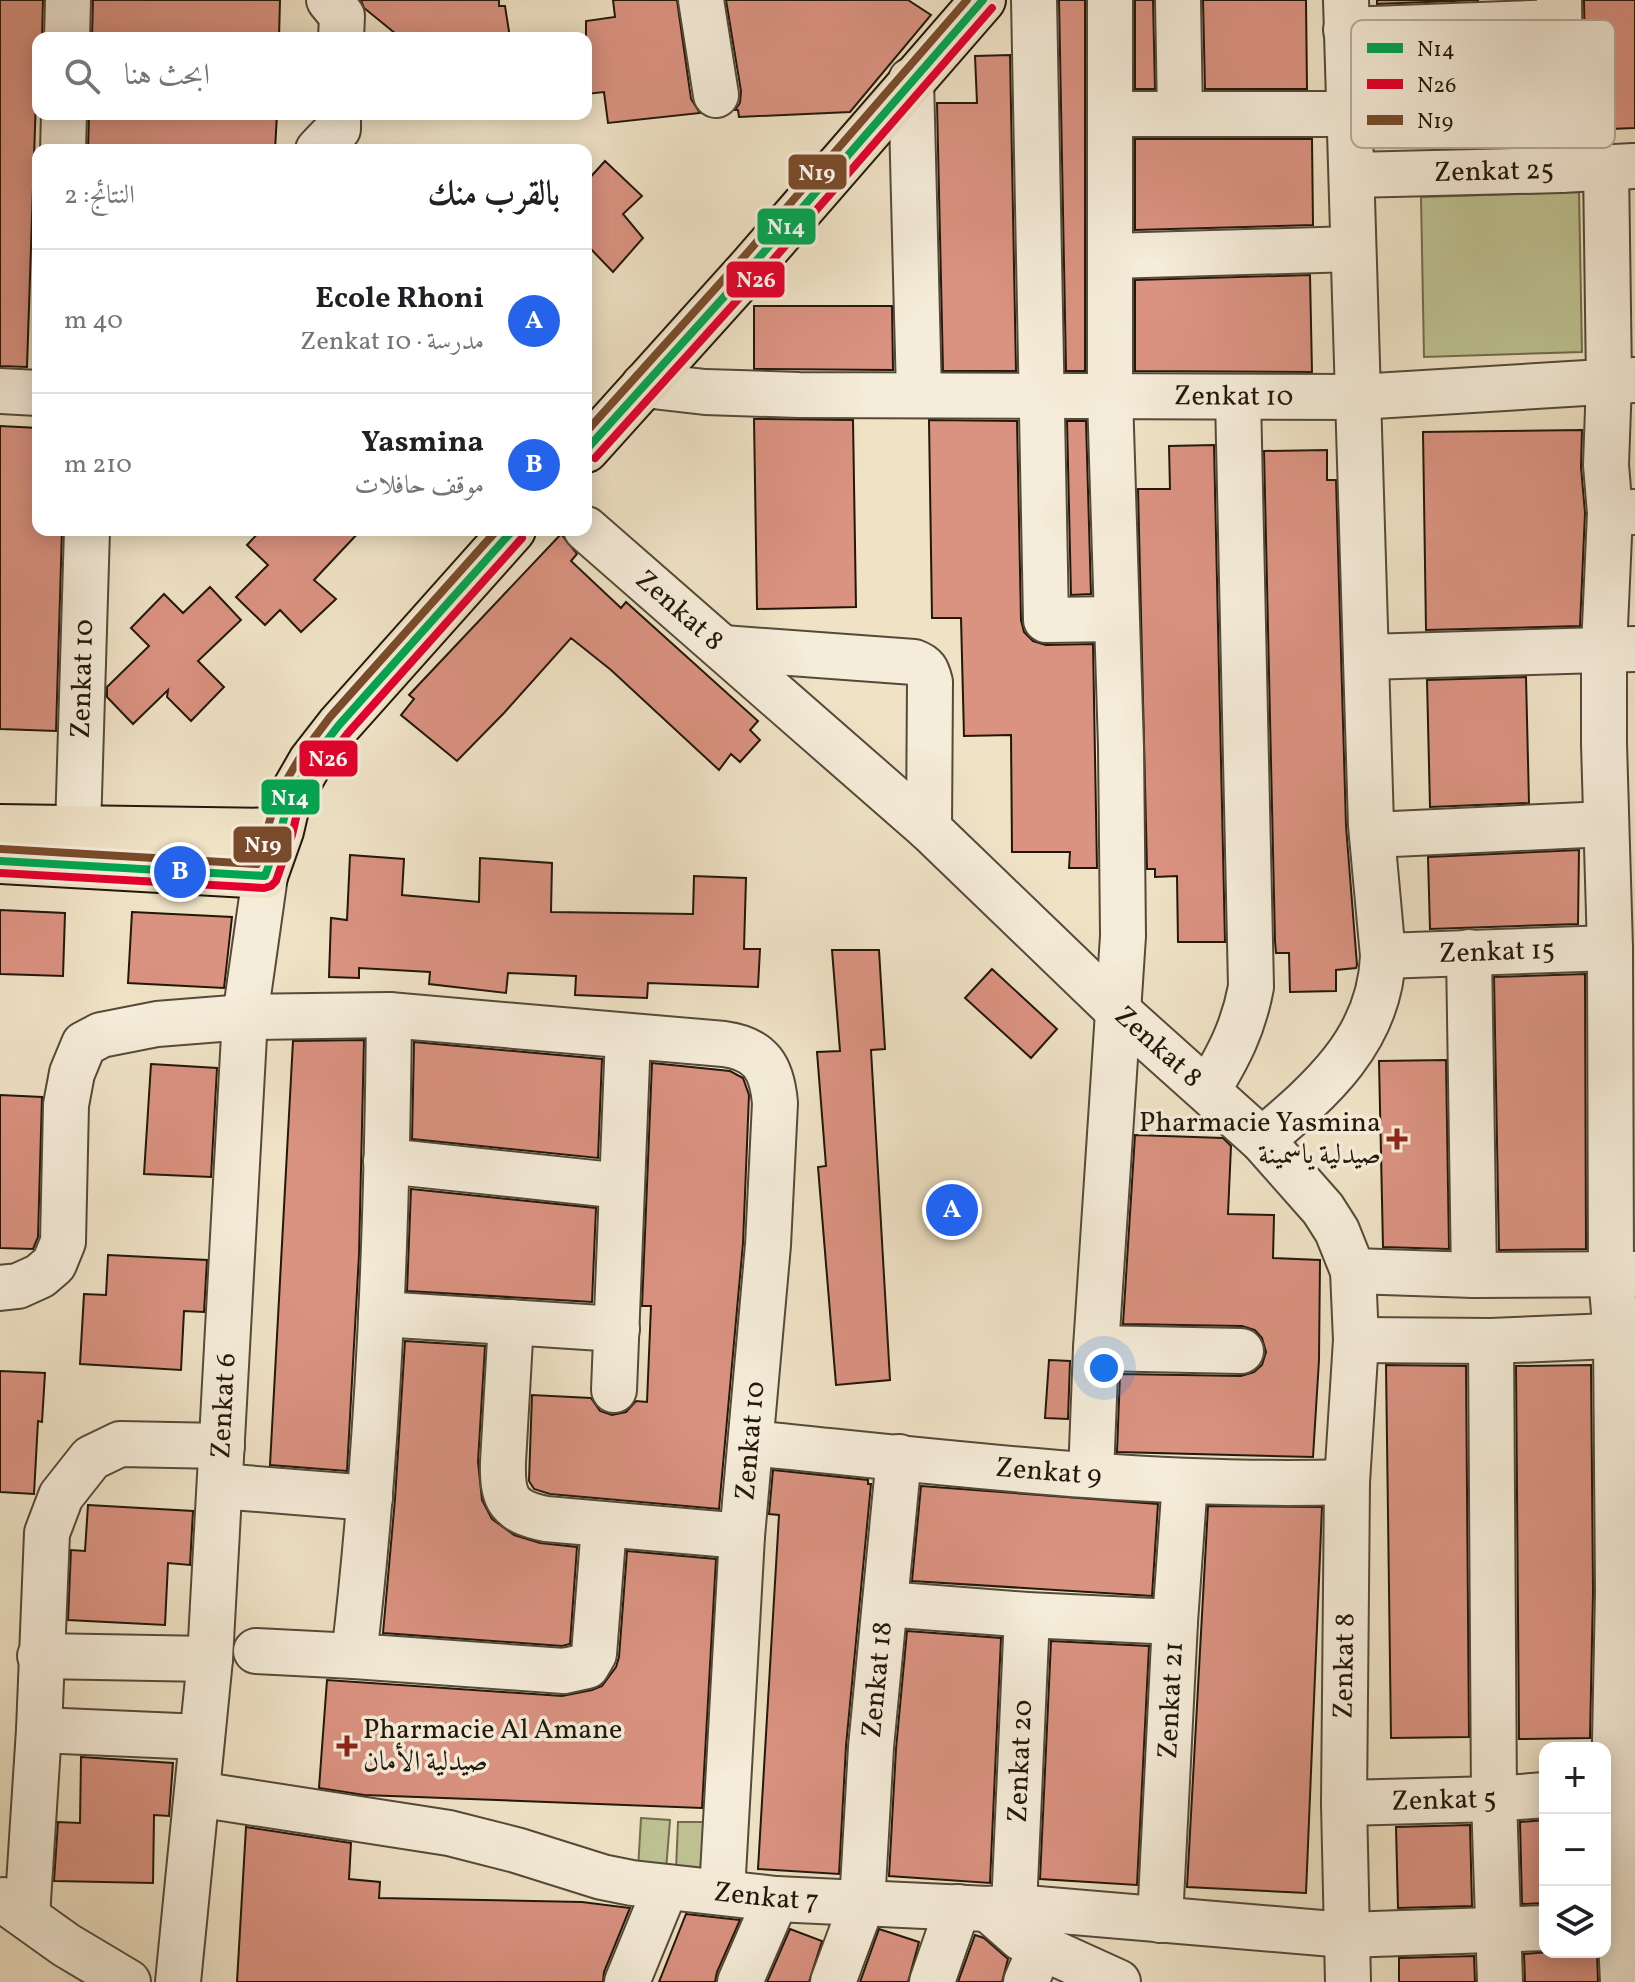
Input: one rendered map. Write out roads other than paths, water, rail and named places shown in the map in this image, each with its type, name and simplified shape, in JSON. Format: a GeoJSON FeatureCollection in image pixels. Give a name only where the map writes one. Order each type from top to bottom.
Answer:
{"type":"FeatureCollection","features":[{"type":"Feature","properties":{"kind":"main road"},"geometry":{"type":"LineString","coordinates":[[592,443],[760,257],[981,0]]}},
{"type":"Feature","properties":{"kind":"main road","name":"Zenkat 6"},"geometry":{"type":"LineString","coordinates":[[265,876],[288,801],[311,761],[339,725],[508,536]]}},
{"type":"Feature","properties":{"kind":"main road"},"geometry":{"type":"LineString","coordinates":[[0,827],[281,831]]}},
{"type":"Feature","properties":{"kind":"main road"},"geometry":{"type":"LineString","coordinates":[[0,861],[265,876]]}},
{"type":"Feature","properties":{"kind":"street"},"geometry":{"type":"LineString","coordinates":[[67,32],[68,0]]}},
{"type":"Feature","properties":{"kind":"street"},"geometry":{"type":"LineString","coordinates":[[329,0],[342,16],[341,32]]}},
{"type":"Feature","properties":{"kind":"street"},"geometry":{"type":"LineString","coordinates":[[701,0],[716,95]]}},
{"type":"Feature","properties":{"kind":"street"},"geometry":{"type":"LineString","coordinates":[[1034,0],[1046,620],[1116,619]]}},
{"type":"Feature","properties":{"kind":"street"},"geometry":{"type":"LineString","coordinates":[[1091,1474],[1124,893],[1110,396],[1110,0]]}},
{"type":"Feature","properties":{"kind":"street"},"geometry":{"type":"LineString","coordinates":[[1178,0],[1180,113]]}},
{"type":"Feature","properties":{"kind":"street"},"geometry":{"type":"LineString","coordinates":[[1262,1140],[1329,1080],[1353,1049],[1380,993],[1383,956],[1372,835],[1346,15],[1559,11]]}},
{"type":"Feature","properties":{"kind":"street"},"geometry":{"type":"LineString","coordinates":[[911,80],[919,394]]}},
{"type":"Feature","properties":{"kind":"street"},"geometry":{"type":"LineString","coordinates":[[1112,114],[1349,114]]}},
{"type":"Feature","properties":{"kind":"street"},"geometry":{"type":"LineString","coordinates":[[63,144],[64,120]]}},
{"type":"Feature","properties":{"kind":"street"},"geometry":{"type":"LineString","coordinates":[[324,144],[338,129],[338,120]]}},
{"type":"Feature","properties":{"kind":"street"},"geometry":{"type":"LineString","coordinates":[[1561,148],[1561,170]]}},
{"type":"Feature","properties":{"kind":"street"},"geometry":{"type":"LineString","coordinates":[[1620,166],[1622,380],[1606,465],[1622,513],[1619,649],[1606,824],[1610,948],[1622,1003],[1627,1592],[1614,1926],[1623,1982]]}},
{"type":"Feature","properties":{"kind":"street","name":"Zenkat 25"},"geometry":{"type":"LineString","coordinates":[[1352,175],[1620,166]]}},
{"type":"Feature","properties":{"kind":"street"},"geometry":{"type":"LineString","coordinates":[[1111,256],[1353,249]]}},
{"type":"Feature","properties":{"kind":"street","name":"Zenkat 10"},"geometry":{"type":"LineString","coordinates":[[644,385],[705,392],[1238,398],[1358,397],[1622,380]]}},
{"type":"Feature","properties":{"kind":"street"},"geometry":{"type":"LineString","coordinates":[[0,391],[32,393]]}},
{"type":"Feature","properties":{"kind":"street"},"geometry":{"type":"LineString","coordinates":[[1208,1090],[1234,1047],[1245,1018],[1251,987],[1238,398]]}},
{"type":"Feature","properties":{"kind":"street","name":"Zenkat 8"},"geometry":{"type":"LineString","coordinates":[[592,534],[929,829],[1119,1012],[1262,1140],[1323,1209],[1337,1231],[1353,1271],[1356,1340],[1347,1482],[1344,1803],[1348,1982]]}},
{"type":"Feature","properties":{"kind":"street","name":"Zenkat 10"},"geometry":{"type":"LineString","coordinates":[[78,829],[87,536]]}},
{"type":"Feature","properties":{"kind":"street"},"geometry":{"type":"LineString","coordinates":[[723,648],[914,662],[927,670],[930,682],[929,829]]}},
{"type":"Feature","properties":{"kind":"street"},"geometry":{"type":"LineString","coordinates":[[1366,657],[1619,649]]}},
{"type":"Feature","properties":{"kind":"street"},"geometry":{"type":"LineString","coordinates":[[1372,835],[1606,824]]}},
{"type":"Feature","properties":{"kind":"street","name":"Zenkat 6"},"geometry":{"type":"LineString","coordinates":[[178,1982],[210,1659],[245,1017],[265,876]]}},
{"type":"Feature","properties":{"kind":"street","name":"Zenkat 15"},"geometry":{"type":"LineString","coordinates":[[1383,956],[1610,948]]}},
{"type":"Feature","properties":{"kind":"street"},"geometry":{"type":"LineString","coordinates":[[1469,952],[1474,1275]]}},
{"type":"Feature","properties":{"kind":"street"},"geometry":{"type":"LineString","coordinates":[[354,1656],[370,1498],[381,1314],[389,1015]]}},
{"type":"Feature","properties":{"kind":"street","name":"Zenkat 10"},"geometry":{"type":"LineString","coordinates":[[0,1288],[18,1286],[40,1276],[54,1264],[63,1242],[66,1105],[72,1073],[84,1044],[101,1035],[129,1028],[245,1017],[389,1015],[741,1046],[767,1067],[773,1081],[775,1103],[768,1245],[742,1536],[722,1892]]}},
{"type":"Feature","properties":{"kind":"street"},"geometry":{"type":"LineString","coordinates":[[614,1390],[628,1036]]}},
{"type":"Feature","properties":{"kind":"street"},"geometry":{"type":"LineString","coordinates":[[386,1161],[622,1186]]}},
{"type":"Feature","properties":{"kind":"street"},"geometry":{"type":"LineString","coordinates":[[1353,1271],[1623,1275]]}},
{"type":"Feature","properties":{"kind":"street"},"geometry":{"type":"LineString","coordinates":[[381,1314],[617,1329]]}},
{"type":"Feature","properties":{"kind":"street"},"geometry":{"type":"LineString","coordinates":[[511,1322],[503,1432],[503,1482],[505,1495],[526,1515],[604,1526],[742,1536]]}},
{"type":"Feature","properties":{"kind":"street"},"geometry":{"type":"LineString","coordinates":[[1356,1340],[1491,1341],[1625,1336]]}},
{"type":"Feature","properties":{"kind":"street"},"geometry":{"type":"LineString","coordinates":[[1491,1341],[1494,1799],[1500,1982]]}},
{"type":"Feature","properties":{"kind":"street"},"geometry":{"type":"LineString","coordinates":[[1096,1348],[1241,1351]]}},
{"type":"Feature","properties":{"kind":"street","name":"Zenkat 9"},"geometry":{"type":"LineString","coordinates":[[752,1443],[1185,1481],[1273,1484],[1347,1482]]}},
{"type":"Feature","properties":{"kind":"street"},"geometry":{"type":"LineString","coordinates":[[123,1981],[7,1905],[39,1730],[47,1533],[61,1496],[91,1458],[120,1444],[370,1498]]}},
{"type":"Feature","properties":{"kind":"street","name":"Zenkat 18"},"geometry":{"type":"LineString","coordinates":[[833,1982],[862,1904],[871,1747],[899,1457]]}},
{"type":"Feature","properties":{"kind":"street","name":"Zenkat 21"},"geometry":{"type":"LineString","coordinates":[[1160,1920],[1185,1481]]}},
{"type":"Feature","properties":{"kind":"street"},"geometry":{"type":"LineString","coordinates":[[256,1651],[564,1671],[587,1666],[594,1654],[604,1526]]}},
{"type":"Feature","properties":{"kind":"street"},"geometry":{"type":"LineString","coordinates":[[885,1604],[1175,1622]]}},
{"type":"Feature","properties":{"kind":"street","name":"Zenkat 20"},"geometry":{"type":"LineString","coordinates":[[932,1982],[987,1908],[1027,1615]]}},
{"type":"Feature","properties":{"kind":"street"},"geometry":{"type":"LineString","coordinates":[[40,1656],[210,1659]]}},
{"type":"Feature","properties":{"kind":"street"},"geometry":{"type":"LineString","coordinates":[[39,1730],[202,1737]]}},
{"type":"Feature","properties":{"kind":"street","name":"Zenkat 7"},"geometry":{"type":"LineString","coordinates":[[197,1794],[449,1833],[602,1877],[776,1899],[987,1908],[1345,1935],[1539,1928]]}},
{"type":"Feature","properties":{"kind":"street","name":"Zenkat 5"},"geometry":{"type":"LineString","coordinates":[[1344,1803],[1539,1795]]}},
{"type":"Feature","properties":{"kind":"street"},"geometry":{"type":"LineString","coordinates":[[627,1982],[666,1887]]}},
{"type":"Feature","properties":{"kind":"street"},"geometry":{"type":"LineString","coordinates":[[740,1982],[776,1899]]}},
{"type":"Feature","properties":{"kind":"street"},"geometry":{"type":"LineString","coordinates":[[987,1908],[1033,1965],[1118,1982]]}},
{"type":"Feature","properties":{"kind":"place","name":"Yasmina"},"geometry":{"type":"Point","coordinates":[180,872]}},
{"type":"Feature","properties":{"kind":"place","name":"Pharmacie Yasmina صيدلية ياسمينة"},"geometry":{"type":"Point","coordinates":[1397,1139]}},
{"type":"Feature","properties":{"kind":"place","name":"Ecole Rhoni"},"geometry":{"type":"Point","coordinates":[952,1210]}},
{"type":"Feature","properties":{"kind":"place","name":"Pharmacie Al Amane صيدلية الأمان"},"geometry":{"type":"Point","coordinates":[347,1746]}}]}
